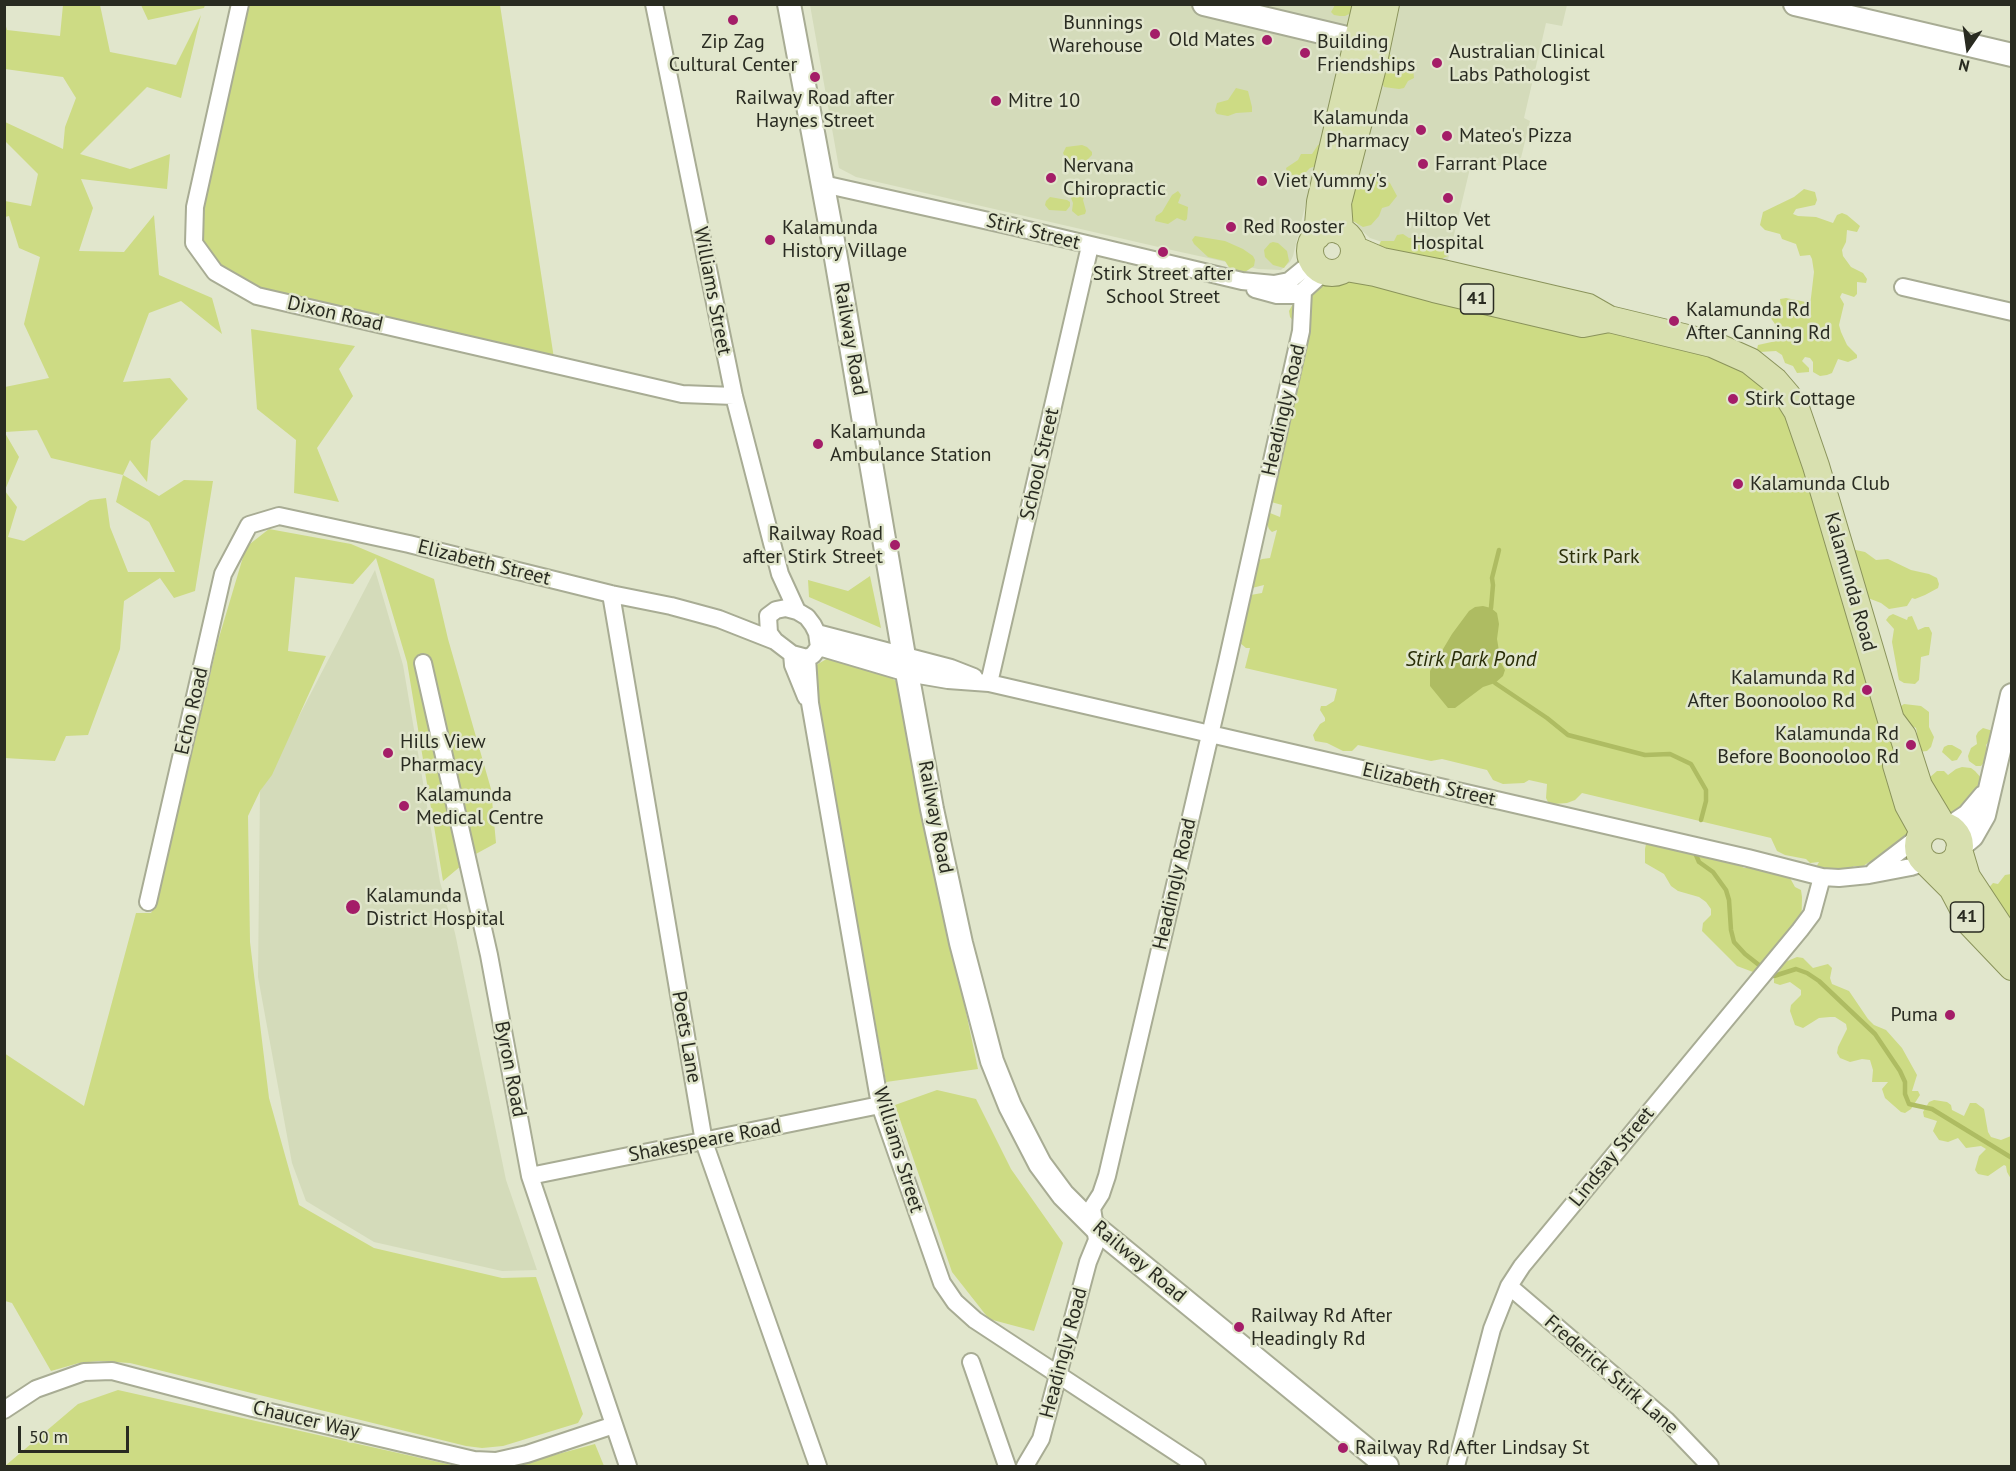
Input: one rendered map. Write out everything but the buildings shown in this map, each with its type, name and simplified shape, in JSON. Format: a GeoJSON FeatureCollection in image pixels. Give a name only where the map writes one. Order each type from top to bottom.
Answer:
{"type":"FeatureCollection","features":[{"type":"Feature","properties":{"kind":"main road"},"geometry":{"type":"LineString","coordinates":[[1332,252],[1338,203],[1368,30],[1386,4]]}},
{"type":"Feature","properties":{"kind":"main road","name":"Kalamunda Road"},"geometry":{"type":"LineString","coordinates":[[1332,252],[1382,261],[1436,280],[1505,297],[1588,307],[1609,319],[1712,344],[1734,352],[1774,381],[1797,411],[1816,466],[1891,720],[1891,740],[1898,774],[1908,805],[1943,836],[2012,945]]}},
{"type":"Feature","properties":{"kind":"main road"},"geometry":{"type":"LineString","coordinates":[[1927,863],[1941,867],[1957,856],[1943,836]]}},
{"type":"Feature","properties":{"kind":"main road","name":"41"},"geometry":{"type":"LineString","coordinates":[[1943,836],[1918,847],[1919,852],[1952,888],[1971,924],[2012,967]]}},
{"type":"Feature","properties":{"kind":"street","name":"Dixon Road"},"geometry":{"type":"LineString","coordinates":[[240,4],[195,207],[194,243],[215,272],[257,296],[682,394],[734,396]]}},
{"type":"Feature","properties":{"kind":"street","name":"Williams Street"},"geometry":{"type":"LineString","coordinates":[[654,4],[734,396],[780,574],[797,611],[807,617],[809,648],[793,665],[810,703],[880,1105],[936,1269],[949,1295],[975,1320],[1197,1467]]}},
{"type":"Feature","properties":{"kind":"street","name":"Railway Road"},"geometry":{"type":"LineString","coordinates":[[789,4],[823,184],[932,809],[960,943],[992,1061],[1010,1106],[1040,1164],[1063,1195],[1095,1227],[1387,1467]]}},
{"type":"Feature","properties":{"kind":"street"},"geometry":{"type":"LineString","coordinates":[[1204,4],[1368,30]]}},
{"type":"Feature","properties":{"kind":"street"},"geometry":{"type":"LineString","coordinates":[[1256,4],[1368,30]]}},
{"type":"Feature","properties":{"kind":"street"},"geometry":{"type":"LineString","coordinates":[[1795,4],[2012,55]]}},
{"type":"Feature","properties":{"kind":"street","name":"Stirk Street"},"geometry":{"type":"LineString","coordinates":[[823,184],[1242,281],[1274,284],[1289,281],[1306,267],[1332,252]]}},
{"type":"Feature","properties":{"kind":"street","name":"School Street"},"geometry":{"type":"LineString","coordinates":[[989,683],[1090,246]]}},
{"type":"Feature","properties":{"kind":"street"},"geometry":{"type":"LineString","coordinates":[[1303,291],[1332,252]]}},
{"type":"Feature","properties":{"kind":"street","name":"Stirk Street"},"geometry":{"type":"LineString","coordinates":[[1242,281],[1257,290],[1277,295],[1303,291]]}},
{"type":"Feature","properties":{"kind":"street"},"geometry":{"type":"LineString","coordinates":[[1903,287],[2012,312]]}},
{"type":"Feature","properties":{"kind":"street","name":"Headingly Road"},"geometry":{"type":"LineString","coordinates":[[1025,1467],[1041,1439],[1088,1262],[1097,1240],[1092,1208],[1101,1194],[1107,1176],[1210,733],[1301,332],[1303,291]]}},
{"type":"Feature","properties":{"kind":"street","name":"Elizabeth Street"},"geometry":{"type":"LineString","coordinates":[[249,525],[279,516],[409,544],[611,594],[671,606],[719,619],[775,641],[906,664],[948,680],[989,683],[1822,877],[1869,875],[1927,863]]}},
{"type":"Feature","properties":{"kind":"street","name":"Echo Road"},"geometry":{"type":"LineString","coordinates":[[148,902],[223,574],[249,525]]}},
{"type":"Feature","properties":{"kind":"street","name":"Williams Street"},"geometry":{"type":"LineString","coordinates":[[772,613],[780,574]]}},
{"type":"Feature","properties":{"kind":"street","name":"Poets Lane"},"geometry":{"type":"LineString","coordinates":[[611,594],[704,1142],[818,1467]]}},
{"type":"Feature","properties":{"kind":"street","name":"Elizabeth Street"},"geometry":{"type":"LineString","coordinates":[[719,619],[745,620],[786,608],[797,611]]}},
{"type":"Feature","properties":{"kind":"street"},"geometry":{"type":"LineString","coordinates":[[772,613],[769,633],[775,641]]}},
{"type":"Feature","properties":{"kind":"street","name":"Byron Road"},"geometry":{"type":"LineString","coordinates":[[423,663],[489,955],[530,1176],[628,1467]]}},
{"type":"Feature","properties":{"kind":"street"},"geometry":{"type":"LineString","coordinates":[[1869,875],[1943,836],[1968,816],[1987,794],[2012,695]]}},
{"type":"Feature","properties":{"kind":"street","name":"Lindsay Street"},"geometry":{"type":"LineString","coordinates":[[1456,1467],[1492,1329],[1509,1286],[1522,1266],[1800,930],[1812,914],[1822,877]]}},
{"type":"Feature","properties":{"kind":"street","name":"Shakespeare Road"},"geometry":{"type":"LineString","coordinates":[[530,1176],[880,1105]]}},
{"type":"Feature","properties":{"kind":"street","name":"Frederick Stirk Lane"},"geometry":{"type":"LineString","coordinates":[[1509,1286],[1666,1420],[1710,1467]]}},
{"type":"Feature","properties":{"kind":"street"},"geometry":{"type":"LineString","coordinates":[[971,1362],[1007,1467]]}},
{"type":"Feature","properties":{"kind":"street","name":"Chaucer Way"},"geometry":{"type":"LineString","coordinates":[[4,1410],[36,1389],[84,1372],[112,1371],[253,1408],[474,1460],[495,1461],[527,1454],[614,1425]]}},
{"type":"Feature","properties":{"kind":"shaded area"},"geometry":{"type":"Polygon","coordinates":[[[810,5],[1567,5],[1562,26],[1546,23],[1524,118],[1530,121],[1518,170],[1472,160],[1448,260],[1409,251],[1370,238],[1359,228],[1354,217],[1356,203],[1309,190],[1293,256],[1281,270],[1258,269],[1167,249],[856,177],[839,168],[810,5]]]}},
{"type":"Feature","properties":{"kind":"shaded area","name":"Kalamunda District Hospital"},"geometry":{"type":"Polygon","coordinates":[[[375,570],[403,665],[440,882],[455,933],[506,1180],[537,1270],[502,1271],[374,1242],[306,1201],[292,1163],[258,977],[260,791],[375,570]]]}},
{"type":"Feature","properties":{"kind":"green space"},"geometry":{"type":"Polygon","coordinates":[[[63,5],[100,5],[110,52],[176,65],[201,15],[181,98],[147,87],[80,154],[130,169],[170,154],[167,189],[81,179],[93,208],[79,251],[124,252],[154,215],[159,275],[212,298],[222,334],[181,301],[149,313],[123,382],[170,378],[188,399],[151,441],[147,482],[130,460],[123,475],[51,458],[37,430],[5,432],[5,387],[49,378],[24,324],[40,257],[19,248],[9,216],[5,217],[5,201],[31,206],[38,174],[5,141],[5,122],[63,149],[65,127],[76,98],[63,77],[5,69],[5,23],[7,30],[60,36],[63,5]]]}},
{"type":"Feature","properties":{"kind":"green space"},"geometry":{"type":"Polygon","coordinates":[[[141,5],[205,5],[204,8],[148,20],[141,5]]]}},
{"type":"Feature","properties":{"kind":"green space"},"geometry":{"type":"Polygon","coordinates":[[[243,5],[500,5],[555,365],[257,296],[215,272],[194,243],[243,5]]]}},
{"type":"Feature","properties":{"kind":"green space"},"geometry":{"type":"Polygon","coordinates":[[[1335,5],[1364,5],[1345,16],[1340,16],[1331,12],[1335,5]]]}},
{"type":"Feature","properties":{"kind":"green space"},"geometry":{"type":"Polygon","coordinates":[[[1388,54],[1410,63],[1413,69],[1414,78],[1408,81],[1404,88],[1384,87],[1382,82],[1388,54]]]}},
{"type":"Feature","properties":{"kind":"green space"},"geometry":{"type":"Polygon","coordinates":[[[1236,88],[1248,91],[1252,112],[1228,116],[1217,114],[1215,111],[1217,103],[1228,100],[1236,88]]]}},
{"type":"Feature","properties":{"kind":"green space"},"geometry":{"type":"Polygon","coordinates":[[[1325,142],[1319,165],[1310,168],[1303,175],[1292,175],[1287,172],[1286,168],[1298,160],[1301,154],[1312,154],[1318,145],[1325,142]]]}},
{"type":"Feature","properties":{"kind":"green space"},"geometry":{"type":"Polygon","coordinates":[[[1082,145],[1092,152],[1085,162],[1072,163],[1066,159],[1063,153],[1066,147],[1082,145]]]}},
{"type":"Feature","properties":{"kind":"green space"},"geometry":{"type":"Polygon","coordinates":[[[1370,174],[1390,183],[1397,196],[1389,206],[1382,208],[1379,216],[1371,225],[1363,227],[1351,220],[1353,201],[1349,196],[1356,180],[1370,174]]]}},
{"type":"Feature","properties":{"kind":"green space"},"geometry":{"type":"Polygon","coordinates":[[[1076,189],[1086,193],[1083,200],[1085,214],[1078,216],[1072,211],[1071,198],[1076,189]]]}},
{"type":"Feature","properties":{"kind":"green space"},"geometry":{"type":"Polygon","coordinates":[[[1804,189],[1815,192],[1817,200],[1815,205],[1796,209],[1793,214],[1816,217],[1833,223],[1837,215],[1842,213],[1860,226],[1857,232],[1847,230],[1846,242],[1842,250],[1843,256],[1851,267],[1863,273],[1867,279],[1866,283],[1857,282],[1857,294],[1854,297],[1842,293],[1840,297],[1844,304],[1839,325],[1847,345],[1857,355],[1857,358],[1848,362],[1838,359],[1832,373],[1820,376],[1813,372],[1813,362],[1810,358],[1805,357],[1802,361],[1809,368],[1809,372],[1797,373],[1793,366],[1785,363],[1782,355],[1776,351],[1759,352],[1757,349],[1758,345],[1776,341],[1775,324],[1770,317],[1771,312],[1781,306],[1780,299],[1806,302],[1810,306],[1814,272],[1810,255],[1800,256],[1796,244],[1782,239],[1780,234],[1765,230],[1760,225],[1763,212],[1794,197],[1804,189]]]}},
{"type":"Feature","properties":{"kind":"green space"},"geometry":{"type":"Polygon","coordinates":[[[1178,191],[1181,195],[1178,203],[1188,207],[1187,219],[1185,221],[1177,218],[1168,224],[1155,221],[1156,216],[1162,212],[1172,195],[1178,191]]]}},
{"type":"Feature","properties":{"kind":"green space"},"geometry":{"type":"Polygon","coordinates":[[[1050,197],[1067,200],[1070,206],[1066,211],[1049,210],[1045,205],[1050,197]]]}},
{"type":"Feature","properties":{"kind":"green space"},"geometry":{"type":"Polygon","coordinates":[[[1403,234],[1409,238],[1417,237],[1446,245],[1449,248],[1448,256],[1443,258],[1442,262],[1378,247],[1381,241],[1394,241],[1397,235],[1403,234]]]}},
{"type":"Feature","properties":{"kind":"green space"},"geometry":{"type":"Polygon","coordinates":[[[1195,236],[1225,241],[1243,249],[1253,256],[1254,266],[1245,272],[1230,269],[1225,261],[1208,257],[1194,244],[1192,240],[1195,236]]]}},
{"type":"Feature","properties":{"kind":"green space"},"geometry":{"type":"Polygon","coordinates":[[[1273,242],[1278,243],[1287,251],[1289,261],[1284,268],[1273,265],[1265,257],[1264,250],[1273,242]]]}},
{"type":"Feature","properties":{"kind":"green space","name":"Stirk Park"},"geometry":{"type":"Polygon","coordinates":[[[1332,273],[1712,344],[1787,395],[1891,739],[1898,774],[1923,832],[1894,857],[1835,873],[1833,869],[1830,871],[1815,869],[1819,862],[1810,863],[1806,859],[1777,851],[1771,838],[1582,793],[1575,800],[1554,804],[1548,802],[1546,798],[1547,784],[1529,780],[1524,783],[1503,784],[1493,780],[1487,770],[1442,759],[1431,761],[1358,745],[1352,751],[1343,751],[1327,743],[1315,741],[1313,735],[1320,724],[1325,721],[1320,710],[1321,706],[1334,701],[1337,689],[1245,668],[1250,648],[1240,643],[1244,627],[1238,623],[1245,596],[1262,593],[1264,585],[1252,588],[1255,563],[1270,558],[1277,530],[1272,532],[1266,521],[1270,513],[1280,517],[1282,505],[1264,500],[1301,331],[1290,317],[1289,311],[1295,300],[1332,273]]]}},
{"type":"Feature","properties":{"kind":"green space"},"geometry":{"type":"Polygon","coordinates":[[[251,329],[355,346],[339,369],[353,396],[317,448],[339,502],[294,493],[296,440],[257,409],[251,329]]]}},
{"type":"Feature","properties":{"kind":"green space"},"geometry":{"type":"Polygon","coordinates":[[[5,433],[19,457],[5,490],[5,433]]]}},
{"type":"Feature","properties":{"kind":"green space"},"geometry":{"type":"Polygon","coordinates":[[[123,475],[159,496],[184,480],[213,481],[195,591],[174,598],[160,578],[124,601],[120,649],[88,735],[66,736],[55,761],[5,758],[5,491],[17,507],[8,537],[24,541],[90,500],[106,498],[110,527],[128,572],[175,572],[149,522],[116,502],[123,475]]]}},
{"type":"Feature","properties":{"kind":"green space"},"geometry":{"type":"Polygon","coordinates":[[[269,529],[351,544],[434,579],[448,639],[491,789],[496,843],[474,855],[443,881],[407,662],[376,558],[353,584],[295,577],[288,651],[326,656],[272,775],[260,791],[248,816],[250,942],[269,1098],[299,1205],[374,1248],[502,1278],[536,1277],[583,1414],[578,1423],[503,1446],[482,1448],[466,1446],[130,1363],[99,1361],[79,1363],[51,1371],[12,1303],[5,1301],[4,1053],[84,1106],[136,913],[151,913],[156,905],[218,641],[246,547],[269,529]]]}},
{"type":"Feature","properties":{"kind":"green space"},"geometry":{"type":"Polygon","coordinates":[[[1851,549],[1865,552],[1876,560],[1888,559],[1911,570],[1929,574],[1937,578],[1938,588],[1915,599],[1912,598],[1907,606],[1889,609],[1868,598],[1851,549]]]}},
{"type":"Feature","properties":{"kind":"green space"},"geometry":{"type":"Polygon","coordinates":[[[870,576],[881,628],[809,597],[808,580],[848,591],[870,576]]]}},
{"type":"Feature","properties":{"kind":"green space"},"geometry":{"type":"Polygon","coordinates":[[[1893,614],[1907,620],[1912,616],[1918,630],[1929,627],[1932,633],[1929,655],[1921,657],[1919,680],[1915,684],[1899,680],[1892,642],[1894,629],[1886,620],[1893,614]]]}},
{"type":"Feature","properties":{"kind":"green space"},"geometry":{"type":"Polygon","coordinates":[[[830,657],[883,673],[896,681],[978,1069],[886,1082],[811,668],[830,657]]]}},
{"type":"Feature","properties":{"kind":"green space"},"geometry":{"type":"Polygon","coordinates":[[[1904,704],[1921,706],[1929,712],[1929,727],[1934,737],[1927,751],[1918,752],[1914,739],[1917,733],[1916,728],[1906,723],[1901,716],[1901,706],[1904,704]]]}},
{"type":"Feature","properties":{"kind":"green space"},"geometry":{"type":"Polygon","coordinates":[[[1983,728],[1993,731],[1986,745],[1988,752],[1986,760],[1981,766],[1976,766],[1969,761],[1968,756],[1971,748],[1977,744],[1978,732],[1983,728]]]}},
{"type":"Feature","properties":{"kind":"green space"},"geometry":{"type":"Polygon","coordinates":[[[1948,745],[1961,750],[1957,760],[1952,761],[1942,752],[1948,745]]]}},
{"type":"Feature","properties":{"kind":"green space"},"geometry":{"type":"Polygon","coordinates":[[[1962,767],[1975,771],[1983,783],[1954,821],[1929,778],[1937,771],[1944,771],[1948,775],[1962,767]]]}},
{"type":"Feature","properties":{"kind":"green space"},"geometry":{"type":"Polygon","coordinates":[[[1651,842],[1688,851],[1697,857],[1703,851],[1735,860],[1744,868],[1783,873],[1790,878],[1795,887],[1801,890],[1801,940],[1798,946],[1795,950],[1785,952],[1762,971],[1753,972],[1737,966],[1702,931],[1703,923],[1711,915],[1711,909],[1706,902],[1699,897],[1678,891],[1671,886],[1664,874],[1645,863],[1646,844],[1651,842]]]}},
{"type":"Feature","properties":{"kind":"green space"},"geometry":{"type":"Polygon","coordinates":[[[2011,874],[2011,917],[1996,921],[1986,891],[1993,883],[1998,884],[2005,875],[2011,874]]]}},
{"type":"Feature","properties":{"kind":"green space"},"geometry":{"type":"Polygon","coordinates":[[[1797,957],[1803,958],[1813,968],[1828,964],[1832,968],[1830,978],[1832,984],[1849,991],[1868,1019],[1874,1025],[1886,1030],[1902,1048],[1917,1075],[1912,1091],[1918,1091],[1920,1095],[1911,1109],[1905,1113],[1901,1112],[1885,1098],[1882,1089],[1888,1082],[1872,1082],[1873,1070],[1870,1060],[1850,1062],[1840,1058],[1837,1053],[1838,1047],[1847,1029],[1846,1024],[1835,1017],[1830,1017],[1819,1018],[1803,1028],[1795,1025],[1790,1011],[1791,1005],[1801,995],[1801,990],[1790,982],[1780,985],[1774,983],[1774,979],[1785,962],[1797,957]]]}},
{"type":"Feature","properties":{"kind":"green space"},"geometry":{"type":"Polygon","coordinates":[[[937,1090],[976,1099],[1011,1169],[1063,1243],[1034,1331],[989,1319],[952,1272],[895,1105],[937,1090]]]}},
{"type":"Feature","properties":{"kind":"green space"},"geometry":{"type":"Polygon","coordinates":[[[1934,1100],[1947,1102],[1951,1105],[1952,1110],[1964,1116],[1970,1103],[1976,1103],[1984,1109],[1991,1137],[2001,1140],[2011,1136],[2011,1179],[2004,1165],[1988,1176],[1978,1174],[1975,1170],[1979,1156],[1986,1149],[1981,1146],[1966,1148],[1958,1138],[1948,1142],[1939,1140],[1933,1131],[1937,1121],[1924,1117],[1923,1112],[1929,1102],[1934,1100]]]}},
{"type":"Feature","properties":{"kind":"green space"},"geometry":{"type":"Polygon","coordinates":[[[118,1390],[456,1466],[5,1466],[78,1404],[118,1390]]]}},
{"type":"Feature","properties":{"kind":"green space"},"geometry":{"type":"Polygon","coordinates":[[[595,1444],[604,1466],[514,1466],[595,1444]]]}},
{"type":"Feature","properties":{"kind":"water","name":"Stirk Park Pond"},"geometry":{"type":"Polygon","coordinates":[[[1483,606],[1497,613],[1499,624],[1497,639],[1501,663],[1505,670],[1503,676],[1495,683],[1483,687],[1455,708],[1448,708],[1430,686],[1430,671],[1469,611],[1483,606]]]}},
{"type":"Feature","properties":{"kind":"waterway"},"geometry":{"type":"LineString","coordinates":[[1491,608],[1492,578],[1499,550]]}},
{"type":"Feature","properties":{"kind":"waterway"},"geometry":{"type":"LineString","coordinates":[[1495,683],[1568,735],[1645,755],[1670,754],[1691,764],[1706,790],[1706,801],[1701,820]]}},
{"type":"Feature","properties":{"kind":"waterway"},"geometry":{"type":"LineString","coordinates":[[1696,855],[1699,862],[1713,872],[1726,890],[1734,942],[1759,965]]}},
{"type":"Feature","properties":{"kind":"waterway"},"geometry":{"type":"LineString","coordinates":[[1774,976],[1796,969],[1819,981],[1875,1034],[1900,1071],[1905,1082],[1905,1094],[1909,1104],[1932,1109],[2012,1158]]}},
{"type":"Feature","properties":{"kind":"place","name":"Zip Zag Cultural Center"},"geometry":{"type":"Point","coordinates":[733,20]}},
{"type":"Feature","properties":{"kind":"place","name":"Bunnings Warehouse"},"geometry":{"type":"Point","coordinates":[1155,34]}},
{"type":"Feature","properties":{"kind":"place","name":"Old Mates"},"geometry":{"type":"Point","coordinates":[1267,40]}},
{"type":"Feature","properties":{"kind":"place","name":"Building Friendships"},"geometry":{"type":"Point","coordinates":[1305,53]}},
{"type":"Feature","properties":{"kind":"place","name":"Australian Clinical Labs Pathologist"},"geometry":{"type":"Point","coordinates":[1437,63]}},
{"type":"Feature","properties":{"kind":"place","name":"Railway Road after Haynes Street"},"geometry":{"type":"Point","coordinates":[815,77]}},
{"type":"Feature","properties":{"kind":"place","name":"Mitre 10"},"geometry":{"type":"Point","coordinates":[996,101]}},
{"type":"Feature","properties":{"kind":"place","name":"Kalamunda Pharmacy"},"geometry":{"type":"Point","coordinates":[1421,130]}},
{"type":"Feature","properties":{"kind":"place","name":"Mateo's Pizza"},"geometry":{"type":"Point","coordinates":[1447,136]}},
{"type":"Feature","properties":{"kind":"place","name":"Farrant Place"},"geometry":{"type":"Point","coordinates":[1423,164]}},
{"type":"Feature","properties":{"kind":"place","name":"Nervana Chiropractic"},"geometry":{"type":"Point","coordinates":[1051,178]}},
{"type":"Feature","properties":{"kind":"place","name":"Viet Yummy's"},"geometry":{"type":"Point","coordinates":[1262,181]}},
{"type":"Feature","properties":{"kind":"place","name":"Hiltop Vet Hospital"},"geometry":{"type":"Point","coordinates":[1448,198]}},
{"type":"Feature","properties":{"kind":"place","name":"Red Rooster"},"geometry":{"type":"Point","coordinates":[1231,227]}},
{"type":"Feature","properties":{"kind":"place","name":"Kalamunda History Village"},"geometry":{"type":"Point","coordinates":[770,240]}},
{"type":"Feature","properties":{"kind":"place","name":"Stirk Street after School Street"},"geometry":{"type":"Point","coordinates":[1163,252]}},
{"type":"Feature","properties":{"kind":"place","name":"Kalamunda Rd After Canning Rd"},"geometry":{"type":"Point","coordinates":[1674,321]}},
{"type":"Feature","properties":{"kind":"place","name":"Stirk Cottage"},"geometry":{"type":"Point","coordinates":[1733,399]}},
{"type":"Feature","properties":{"kind":"place","name":"Kalamunda Ambulance Station"},"geometry":{"type":"Point","coordinates":[818,444]}},
{"type":"Feature","properties":{"kind":"place","name":"Kalamunda Club"},"geometry":{"type":"Point","coordinates":[1738,484]}},
{"type":"Feature","properties":{"kind":"place","name":"Railway Road after Stirk Street"},"geometry":{"type":"Point","coordinates":[895,545]}},
{"type":"Feature","properties":{"kind":"place","name":"Kalamunda Rd After Boonooloo Rd"},"geometry":{"type":"Point","coordinates":[1867,690]}},
{"type":"Feature","properties":{"kind":"place","name":"Kalamunda Rd Before Boonooloo Rd"},"geometry":{"type":"Point","coordinates":[1911,745]}},
{"type":"Feature","properties":{"kind":"place","name":"Hills View Pharmacy"},"geometry":{"type":"Point","coordinates":[388,753]}},
{"type":"Feature","properties":{"kind":"place","name":"Kalamunda Medical Centre"},"geometry":{"type":"Point","coordinates":[404,806]}},
{"type":"Feature","properties":{"kind":"place","name":"Kalamunda District Hospital"},"geometry":{"type":"Point","coordinates":[353,907]}},
{"type":"Feature","properties":{"kind":"place","name":"Puma"},"geometry":{"type":"Point","coordinates":[1950,1015]}},
{"type":"Feature","properties":{"kind":"place","name":"Railway Rd After Headingly Rd"},"geometry":{"type":"Point","coordinates":[1239,1327]}},
{"type":"Feature","properties":{"kind":"place","name":"Railway Rd After Lindsay St"},"geometry":{"type":"Point","coordinates":[1343,1448]}}]}
